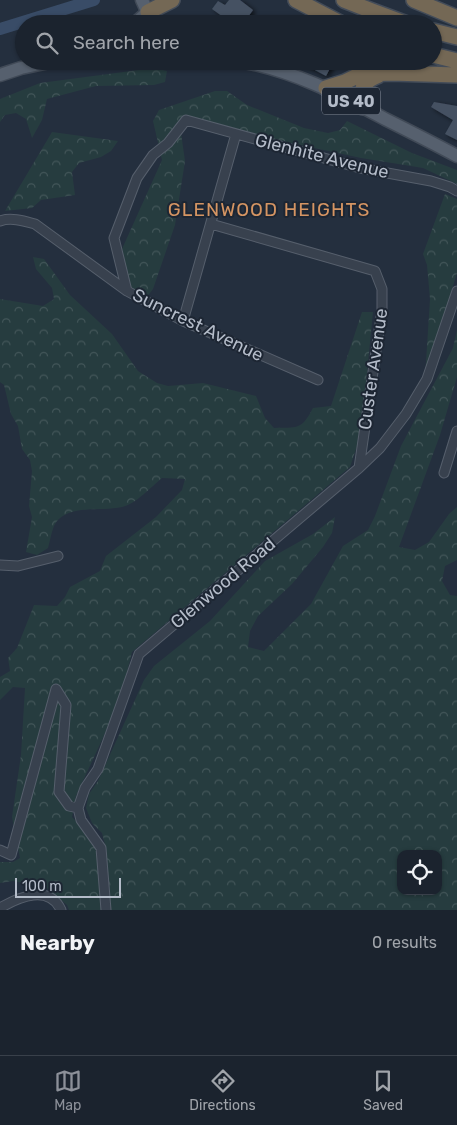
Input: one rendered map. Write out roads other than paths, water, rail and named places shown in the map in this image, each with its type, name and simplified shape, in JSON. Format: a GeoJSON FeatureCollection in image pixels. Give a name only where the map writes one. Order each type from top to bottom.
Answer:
{"type":"FeatureCollection","features":[{"type":"Feature","properties":{"kind":"highway"},"geometry":{"type":"LineString","coordinates":[[146,10],[172,0]]}},
{"type":"Feature","properties":{"kind":"highway"},"geometry":{"type":"LineString","coordinates":[[296,0],[325,15]]}},
{"type":"Feature","properties":{"kind":"highway"},"geometry":{"type":"LineString","coordinates":[[344,0],[383,15]]}},
{"type":"Feature","properties":{"kind":"highway"},"geometry":{"type":"LineString","coordinates":[[414,0],[457,18]]}},
{"type":"Feature","properties":{"kind":"highway"},"geometry":{"type":"LineString","coordinates":[[442,33],[457,37]]}},
{"type":"Feature","properties":{"kind":"highway"},"geometry":{"type":"LineString","coordinates":[[442,58],[457,62]]}},
{"type":"Feature","properties":{"kind":"highway"},"geometry":{"type":"LineString","coordinates":[[364,107],[362,93],[364,83],[371,78],[385,73]]}},
{"type":"Feature","properties":{"kind":"highway"},"geometry":{"type":"LineString","coordinates":[[326,88],[357,76],[369,74],[457,75]]}},
{"type":"Feature","properties":{"kind":"main road"},"geometry":{"type":"LineString","coordinates":[[0,75],[15,70]]}},
{"type":"Feature","properties":{"kind":"main road","name":"US 40"},"geometry":{"type":"LineString","coordinates":[[276,70],[326,88],[457,156]]}},
{"type":"Feature","properties":{"kind":"street","name":"Glenhite Avenue"},"geometry":{"type":"LineString","coordinates":[[127,291],[114,238],[137,178],[153,154],[168,143],[186,120],[360,168],[431,181],[457,191]]}},
{"type":"Feature","properties":{"kind":"street"},"geometry":{"type":"LineString","coordinates":[[183,322],[236,134]]}},
{"type":"Feature","properties":{"kind":"street","name":"Suncrest Avenue"},"geometry":{"type":"LineString","coordinates":[[0,221],[19,220],[35,224],[127,291],[183,322],[318,380]]}},
{"type":"Feature","properties":{"kind":"street","name":"Custer Avenue"},"geometry":{"type":"LineString","coordinates":[[211,224],[376,271],[382,289],[382,310],[359,468]]}},
{"type":"Feature","properties":{"kind":"street","name":"Glenwood Road"},"geometry":{"type":"LineString","coordinates":[[78,808],[84,788],[98,769],[139,654],[359,468],[380,448],[401,421],[427,379],[457,291]]}},
{"type":"Feature","properties":{"kind":"street"},"geometry":{"type":"LineString","coordinates":[[444,473],[457,432]]}},
{"type":"Feature","properties":{"kind":"street"},"geometry":{"type":"LineString","coordinates":[[0,565],[18,566],[58,556]]}},
{"type":"Feature","properties":{"kind":"street"},"geometry":{"type":"LineString","coordinates":[[0,850],[12,855],[56,689],[66,704],[59,792],[69,806],[78,808],[81,820],[101,848],[106,910]]}},
{"type":"Feature","properties":{"kind":"street"},"geometry":{"type":"LineString","coordinates":[[0,908],[15,899],[38,894],[52,898],[61,910]]}},
{"type":"Feature","properties":{"kind":"waterway"},"geometry":{"type":"LineString","coordinates":[[45,15],[94,0]]}},
{"type":"Feature","properties":{"kind":"waterway"},"geometry":{"type":"LineString","coordinates":[[0,29],[15,24]]}},
{"type":"Feature","properties":{"kind":"district","name":"GLENWOOD HEIGHTS"},"geometry":{"type":"Point","coordinates":[269,209]}}]}
